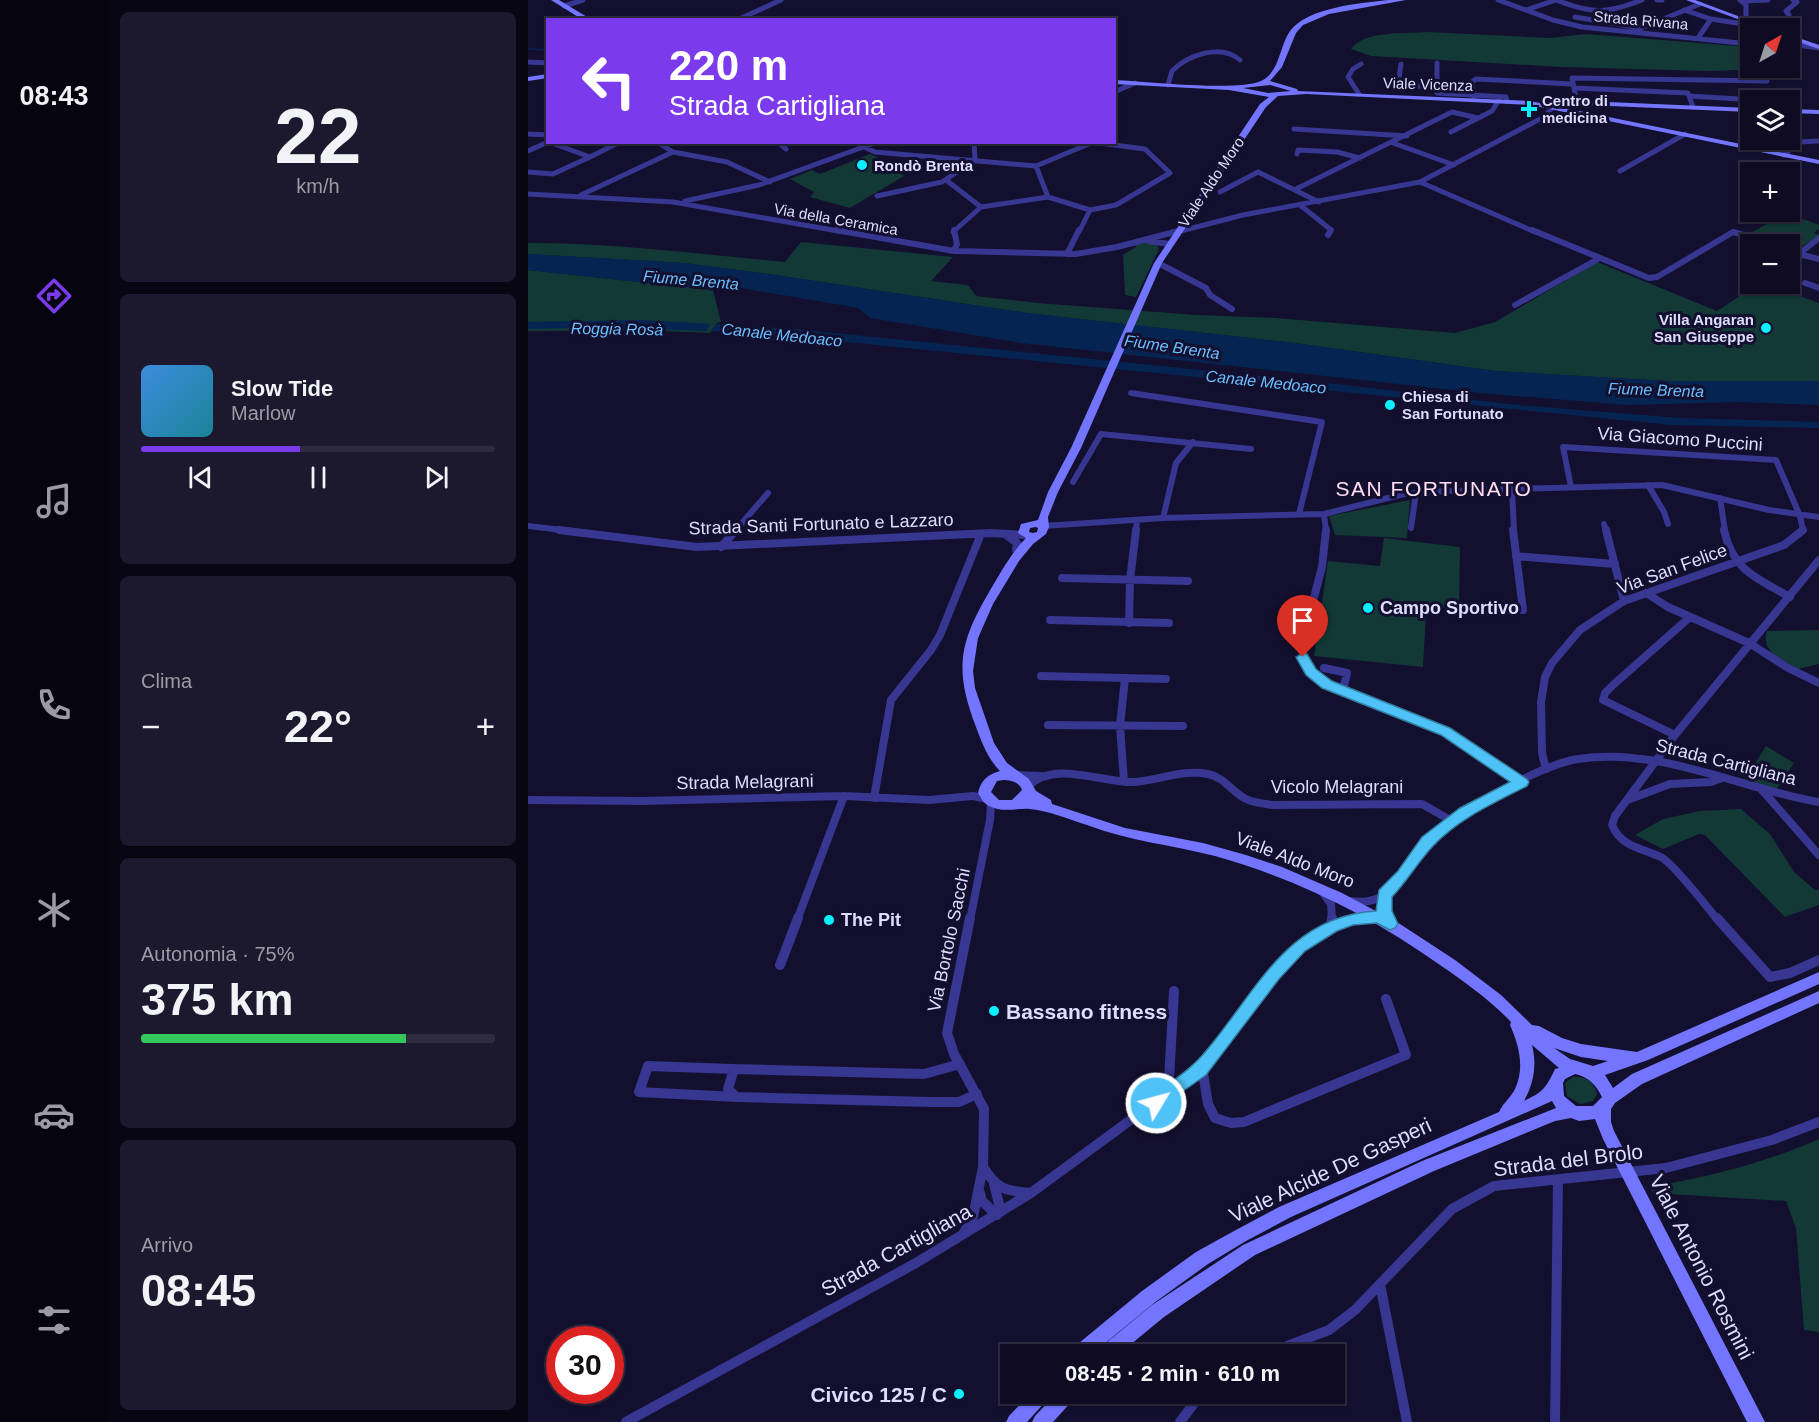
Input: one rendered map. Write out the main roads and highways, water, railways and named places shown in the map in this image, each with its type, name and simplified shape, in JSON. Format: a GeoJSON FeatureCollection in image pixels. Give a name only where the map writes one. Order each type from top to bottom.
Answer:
{"type":"FeatureCollection","features":[{"type":"Feature","properties":{"kind":"main road"},"geometry":{"type":"LineString","coordinates":[[554,0],[585,18]]}},
{"type":"Feature","properties":{"kind":"main road"},"geometry":{"type":"LineString","coordinates":[[1265,102],[1259,89],[1277,73],[1293,31],[1308,19],[1331,12],[1403,0]]}},
{"type":"Feature","properties":{"kind":"main road"},"geometry":{"type":"LineString","coordinates":[[1689,0],[1740,18]]}},
{"type":"Feature","properties":{"kind":"main road"},"geometry":{"type":"LineString","coordinates":[[1800,40],[1819,47]]}},
{"type":"Feature","properties":{"kind":"main road"},"geometry":{"type":"LineString","coordinates":[[1277,73],[1279,90]]}},
{"type":"Feature","properties":{"kind":"main road"},"geometry":{"type":"LineString","coordinates":[[528,79],[546,76]]}},
{"type":"Feature","properties":{"kind":"main road","name":"Viale Vicenza"},"geometry":{"type":"LineString","coordinates":[[1116,82],[1359,94],[1437,93],[1576,107]]}},
{"type":"Feature","properties":{"kind":"main road","name":"Viale Vicenza"},"geometry":{"type":"LineString","coordinates":[[1259,89],[1279,90]]}},
{"type":"Feature","properties":{"kind":"main road","name":"Viale Aldo Moro"},"geometry":{"type":"LineString","coordinates":[[1033,531],[1076,448],[1158,263],[1265,102],[1279,90]]}},
{"type":"Feature","properties":{"kind":"main road"},"geometry":{"type":"LineString","coordinates":[[1516,101],[1562,102],[1685,134],[1819,162]]}},
{"type":"Feature","properties":{"kind":"main road"},"geometry":{"type":"LineString","coordinates":[[1551,106],[1553,103],[1562,102]]}},
{"type":"Feature","properties":{"kind":"main road"},"geometry":{"type":"LineString","coordinates":[[1576,107],[1740,109]]}},
{"type":"Feature","properties":{"kind":"main road"},"geometry":{"type":"LineString","coordinates":[[1800,111],[1819,112]]}},
{"type":"Feature","properties":{"kind":"main road","name":"Viale Aldo Moro"},"geometry":{"type":"LineString","coordinates":[[1053,492],[1046,512],[1014,557],[978,620],[970,643],[967,664],[968,687],[973,709],[996,760],[1028,789],[1060,812]]}},
{"type":"Feature","properties":{"kind":"main road","name":"Viale Aldo Moro"},"geometry":{"type":"LineString","coordinates":[[991,749],[993,763],[988,792],[1011,805],[1032,804],[1125,833],[1212,850],[1250,861],[1348,900],[1384,920],[1449,963],[1515,1016],[1555,1059],[1575,1068]]}},
{"type":"Feature","properties":{"kind":"main road"},"geometry":{"type":"LineString","coordinates":[[988,792],[1003,775],[1015,775]]}},
{"type":"Feature","properties":{"kind":"main road"},"geometry":{"type":"LineString","coordinates":[[1011,805],[1022,800],[1028,789]]}},
{"type":"Feature","properties":{"kind":"main road"},"geometry":{"type":"LineString","coordinates":[[1575,1068],[1593,1072],[1643,1056],[1819,978]]}},
{"type":"Feature","properties":{"kind":"main road","name":"Viale Alcide De Gasperi"},"geometry":{"type":"LineString","coordinates":[[1118,1344],[1158,1311],[1249,1250],[1428,1166],[1554,1115],[1575,1112],[1589,1114],[1607,1103],[1636,1079],[1819,997]]}},
{"type":"Feature","properties":{"kind":"main road"},"geometry":{"type":"LineString","coordinates":[[1515,1016],[1549,1039],[1581,1051],[1607,1057],[1643,1056]]}},
{"type":"Feature","properties":{"kind":"main road"},"geometry":{"type":"LineString","coordinates":[[1501,1117],[1518,1098],[1527,1080],[1528,1049],[1515,1016]]}},
{"type":"Feature","properties":{"kind":"main road","name":"Viale Aldo Moro"},"geometry":{"type":"LineString","coordinates":[[1545,1048],[1555,1084]]}},
{"type":"Feature","properties":{"kind":"main road","name":"Viale Alcide De Gasperi"},"geometry":{"type":"LineString","coordinates":[[1091,1344],[1148,1297],[1202,1258],[1240,1236],[1285,1212],[1544,1100],[1564,1071],[1575,1068]]}},
{"type":"Feature","properties":{"kind":"main road"},"geometry":{"type":"LineString","coordinates":[[1593,1072],[1603,1082],[1607,1103]]}},
{"type":"Feature","properties":{"kind":"main road"},"geometry":{"type":"LineString","coordinates":[[1555,1084],[1558,1100],[1575,1112]]}},
{"type":"Feature","properties":{"kind":"main road","name":"Viale Antonio Rosmini"},"geometry":{"type":"LineString","coordinates":[[1607,1103],[1604,1122],[1608,1134],[1756,1422]]}},
{"type":"Feature","properties":{"kind":"main road","name":"Viale Antonio Rosmini"},"geometry":{"type":"LineString","coordinates":[[1575,1112],[1608,1134]]}},
{"type":"Feature","properties":{"kind":"main road"},"geometry":{"type":"LineString","coordinates":[[1015,1422],[1032,1404]]}},
{"type":"Feature","properties":{"kind":"main road"},"geometry":{"type":"LineString","coordinates":[[1041,1422],[1058,1404]]}},
{"type":"Feature","properties":{"kind":"water","name":"Fiume Brenta"},"geometry":{"type":"Polygon","coordinates":[[[528,254],[684,263],[1027,313],[1295,343],[1495,371],[1667,381],[1819,381],[1819,405],[1742,402],[1627,405],[1481,393],[1021,343],[870,318],[858,308],[741,288],[713,290],[528,270],[528,254]]]}},
{"type":"Feature","properties":{"kind":"water","name":"Canale Medoaco"},"geometry":{"type":"Polygon","coordinates":[[[642,320],[711,324],[706,331],[609,327],[528,329],[528,322],[642,320]]]}},
{"type":"Feature","properties":{"kind":"water","name":"Canale Medoaco"},"geometry":{"type":"Polygon","coordinates":[[[716,324],[795,329],[1310,381],[1518,405],[1681,418],[1819,422],[1819,428],[1671,425],[797,337],[711,331],[716,324]]]}},
{"type":"Feature","properties":{"kind":"waterway"},"geometry":{"type":"LineString","coordinates":[[528,49],[546,50]]}},
{"type":"Feature","properties":{"kind":"place","name":"Centro di medicina"},"geometry":{"type":"Point","coordinates":[1529,109]}},
{"type":"Feature","properties":{"kind":"place","name":"Rondò Brenta"},"geometry":{"type":"Point","coordinates":[862,165]}},
{"type":"Feature","properties":{"kind":"place","name":"Villa Angaran San Giuseppe"},"geometry":{"type":"Point","coordinates":[1766,328]}},
{"type":"Feature","properties":{"kind":"place","name":"Chiesa di San Fortunato"},"geometry":{"type":"Point","coordinates":[1390,405]}},
{"type":"Feature","properties":{"kind":"place","name":"Campo Sportivo"},"geometry":{"type":"Point","coordinates":[1368,608]}},
{"type":"Feature","properties":{"kind":"place","name":"The Pit"},"geometry":{"type":"Point","coordinates":[829,920]}},
{"type":"Feature","properties":{"kind":"place","name":"Bassano fitness"},"geometry":{"type":"Point","coordinates":[994,1011]}},
{"type":"Feature","properties":{"kind":"place","name":"Civico 125 / C"},"geometry":{"type":"Point","coordinates":[959,1394]}},
{"type":"Feature","properties":{"kind":"district","name":"SAN FORTUNATO"},"geometry":{"type":"Point","coordinates":[1434,488]}},
{"type":"Feature","properties":{"kind":"water label","name":"Roggia Rosà"},"geometry":{"type":"Point","coordinates":[617,329]}}]}
